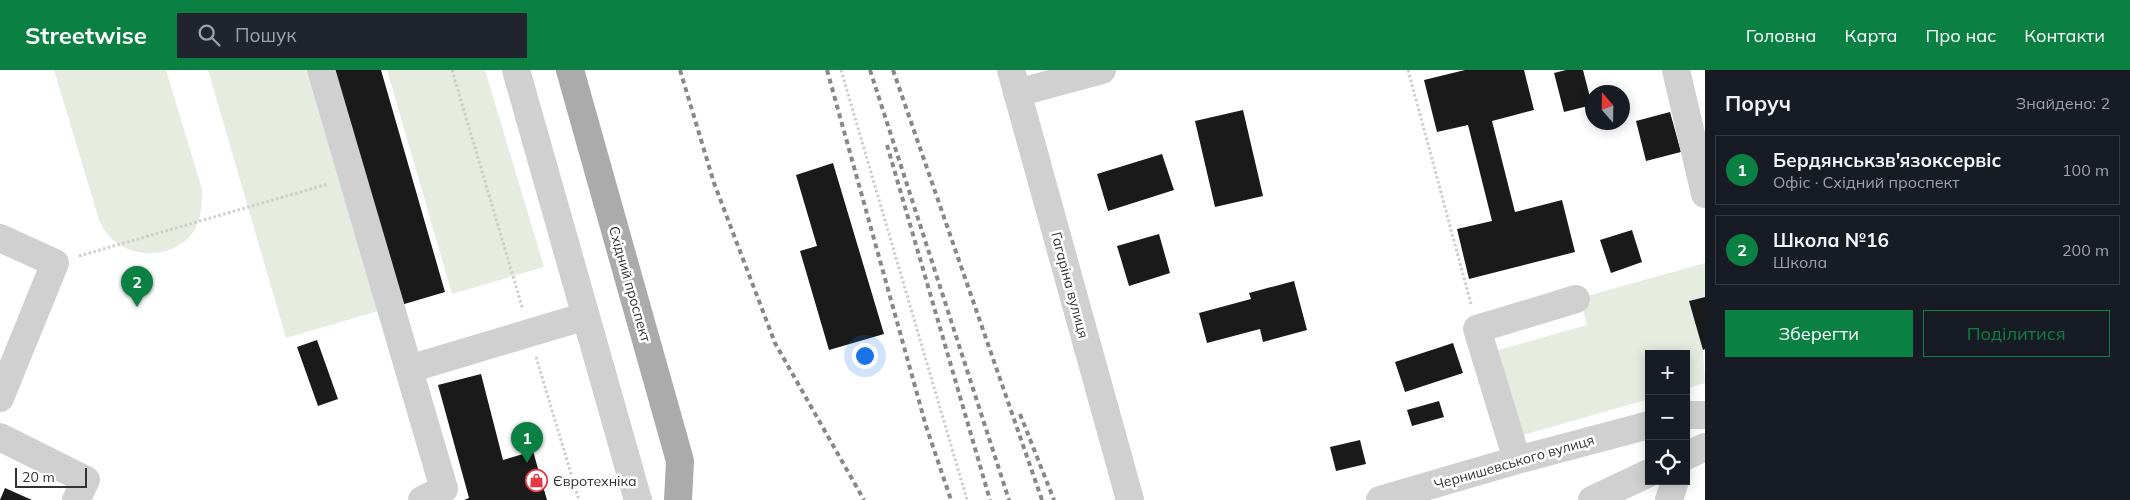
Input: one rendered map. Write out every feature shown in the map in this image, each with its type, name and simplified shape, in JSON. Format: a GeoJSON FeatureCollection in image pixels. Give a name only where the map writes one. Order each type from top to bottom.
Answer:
{"type":"FeatureCollection","features":[{"type":"Feature","properties":{"kind":"main road","name":"Східний проспект"},"geometry":{"type":"LineString","coordinates":[[570,70],[680,461],[678,500]]}},
{"type":"Feature","properties":{"kind":"street"},"geometry":{"type":"LineString","coordinates":[[321,70],[444,489],[422,500]]}},
{"type":"Feature","properties":{"kind":"street"},"geometry":{"type":"LineString","coordinates":[[516,70],[638,500]]}},
{"type":"Feature","properties":{"kind":"street"},"geometry":{"type":"LineString","coordinates":[[1014,82],[1102,70]]}},
{"type":"Feature","properties":{"kind":"street"},"geometry":{"type":"LineString","coordinates":[[1676,70],[1705,194]]}},
{"type":"Feature","properties":{"kind":"street","name":"Гагаріна вулиця"},"geometry":{"type":"LineString","coordinates":[[1014,82],[1130,500]]}},
{"type":"Feature","properties":{"kind":"street"},"geometry":{"type":"LineString","coordinates":[[0,238],[55,263],[0,398]]}},
{"type":"Feature","properties":{"kind":"street"},"geometry":{"type":"LineString","coordinates":[[1517,460],[1477,329],[1576,299]]}},
{"type":"Feature","properties":{"kind":"street"},"geometry":{"type":"LineString","coordinates":[[409,369],[586,316]]}},
{"type":"Feature","properties":{"kind":"street"},"geometry":{"type":"LineString","coordinates":[[1690,415],[1705,415]]}},
{"type":"Feature","properties":{"kind":"street","name":"Чернишевського вулиця"},"geometry":{"type":"LineString","coordinates":[[1380,500],[1517,460],[1645,426]]}},
{"type":"Feature","properties":{"kind":"street"},"geometry":{"type":"LineString","coordinates":[[0,437],[86,480],[76,500]]}},
{"type":"Feature","properties":{"kind":"street"},"geometry":{"type":"LineString","coordinates":[[1690,454],[1705,447]]}},
{"type":"Feature","properties":{"kind":"street"},"geometry":{"type":"LineString","coordinates":[[1592,500],[1645,476]]}},
{"type":"Feature","properties":{"kind":"street"},"geometry":{"type":"LineString","coordinates":[[1669,500],[1674,485]]}},
{"type":"Feature","properties":{"kind":"path"},"geometry":{"type":"LineString","coordinates":[[452,70],[579,500]]}},
{"type":"Feature","properties":{"kind":"path"},"geometry":{"type":"LineString","coordinates":[[841,70],[967,500]]}},
{"type":"Feature","properties":{"kind":"path"},"geometry":{"type":"LineString","coordinates":[[1408,70],[1477,329]]}},
{"type":"Feature","properties":{"kind":"path"},"geometry":{"type":"LineString","coordinates":[[55,263],[352,176]]}},
{"type":"Feature","properties":{"kind":"shaded area"},"geometry":{"type":"Polygon","coordinates":[[[54,70],[166,70],[202,189],[201,208],[196,227],[189,237],[179,245],[156,253],[143,253],[130,250],[106,233],[99,220],[54,70]]]}},
{"type":"Feature","properties":{"kind":"shaded area"},"geometry":{"type":"Polygon","coordinates":[[[208,70],[306,70],[378,311],[286,338],[208,70]]]}},
{"type":"Feature","properties":{"kind":"shaded area"},"geometry":{"type":"Polygon","coordinates":[[[387,70],[485,70],[544,267],[452,294],[387,70]]]}},
{"type":"Feature","properties":{"kind":"shaded area"},"geometry":{"type":"Polygon","coordinates":[[[1705,263],[1705,297],[1690,301],[1703,350],[1705,383],[1690,388],[1690,350],[1645,350],[1645,400],[1520,436],[1495,351],[1587,325],[1580,298],[1705,263]]]}},
{"type":"Feature","properties":{"kind":"building"},"geometry":{"type":"Polygon","coordinates":[[[333,70],[381,70],[445,292],[401,305],[333,70]]]}},
{"type":"Feature","properties":{"kind":"building"},"geometry":{"type":"Polygon","coordinates":[[[1465,70],[1524,70],[1534,110],[1492,121],[1515,212],[1562,200],[1575,252],[1469,279],[1457,229],[1492,221],[1468,125],[1437,132],[1424,80],[1465,70]]]}},
{"type":"Feature","properties":{"kind":"building"},"geometry":{"type":"Polygon","coordinates":[[[1566,70],[1583,70],[1587,85],[1585,85],[1585,107],[1564,112],[1554,73],[1566,70]]]}},
{"type":"Feature","properties":{"kind":"building"},"geometry":{"type":"Polygon","coordinates":[[[1243,110],[1263,196],[1215,207],[1195,121],[1243,110]]]}},
{"type":"Feature","properties":{"kind":"building"},"geometry":{"type":"Polygon","coordinates":[[[1670,112],[1681,152],[1646,161],[1636,121],[1670,112]]]}},
{"type":"Feature","properties":{"kind":"building"},"geometry":{"type":"Polygon","coordinates":[[[1162,154],[1174,190],[1108,211],[1097,174],[1162,154]]]}},
{"type":"Feature","properties":{"kind":"building"},"geometry":{"type":"Polygon","coordinates":[[[833,163],[884,334],[829,350],[800,251],[817,246],[796,175],[833,163]]]}},
{"type":"Feature","properties":{"kind":"building"},"geometry":{"type":"Polygon","coordinates":[[[1632,230],[1642,262],[1611,273],[1600,240],[1632,230]]]}},
{"type":"Feature","properties":{"kind":"building"},"geometry":{"type":"Polygon","coordinates":[[[1159,234],[1170,273],[1129,286],[1117,246],[1159,234]]]}},
{"type":"Feature","properties":{"kind":"building"},"geometry":{"type":"Polygon","coordinates":[[[1294,281],[1307,330],[1263,342],[1260,329],[1207,343],[1199,313],[1251,299],[1249,293],[1294,281]]]}},
{"type":"Feature","properties":{"kind":"building"},"geometry":{"type":"Polygon","coordinates":[[[1705,297],[1705,349],[1703,350],[1689,301],[1705,297]]]}},
{"type":"Feature","properties":{"kind":"building"},"geometry":{"type":"Polygon","coordinates":[[[317,340],[338,399],[318,406],[297,347],[317,340]]]}},
{"type":"Feature","properties":{"kind":"building"},"geometry":{"type":"Polygon","coordinates":[[[1453,343],[1463,373],[1405,392],[1395,362],[1453,343]]]}},
{"type":"Feature","properties":{"kind":"building"},"geometry":{"type":"Polygon","coordinates":[[[481,374],[503,460],[533,451],[547,500],[464,500],[469,498],[438,385],[481,374]]]}},
{"type":"Feature","properties":{"kind":"building"},"geometry":{"type":"Polygon","coordinates":[[[1439,401],[1444,417],[1412,426],[1407,410],[1439,401]]]}},
{"type":"Feature","properties":{"kind":"building"},"geometry":{"type":"Polygon","coordinates":[[[1360,440],[1366,464],[1336,471],[1330,447],[1360,440]]]}},
{"type":"Feature","properties":{"kind":"building"},"geometry":{"type":"Polygon","coordinates":[[[5,488],[32,500],[0,500],[5,488]]]}},
{"type":"Feature","properties":{"kind":"railway"},"geometry":{"type":"LineString","coordinates":[[680,70],[714,183],[775,343],[864,500]]}},
{"type":"Feature","properties":{"kind":"railway"},"geometry":{"type":"LineString","coordinates":[[827,70],[926,426],[951,500]]}},
{"type":"Feature","properties":{"kind":"railway"},"geometry":{"type":"LineString","coordinates":[[870,70],[1009,500]]}},
{"type":"Feature","properties":{"kind":"railway"},"geometry":{"type":"LineString","coordinates":[[893,70],[1042,500]]}},
{"type":"Feature","properties":{"kind":"railway"},"geometry":{"type":"LineString","coordinates":[[887,145],[990,500]]}},
{"type":"Feature","properties":{"kind":"railway"},"geometry":{"type":"LineString","coordinates":[[1020,414],[1054,500]]}},
{"type":"Feature","properties":{"kind":"place","name":"Школа №16"},"geometry":{"type":"Point","coordinates":[137,307]}},
{"type":"Feature","properties":{"kind":"place","name":"Бердянськзв'язоксервіс"},"geometry":{"type":"Point","coordinates":[527,463]}},
{"type":"Feature","properties":{"kind":"place","name":"Євротехніка"},"geometry":{"type":"Point","coordinates":[537,481]}}]}
